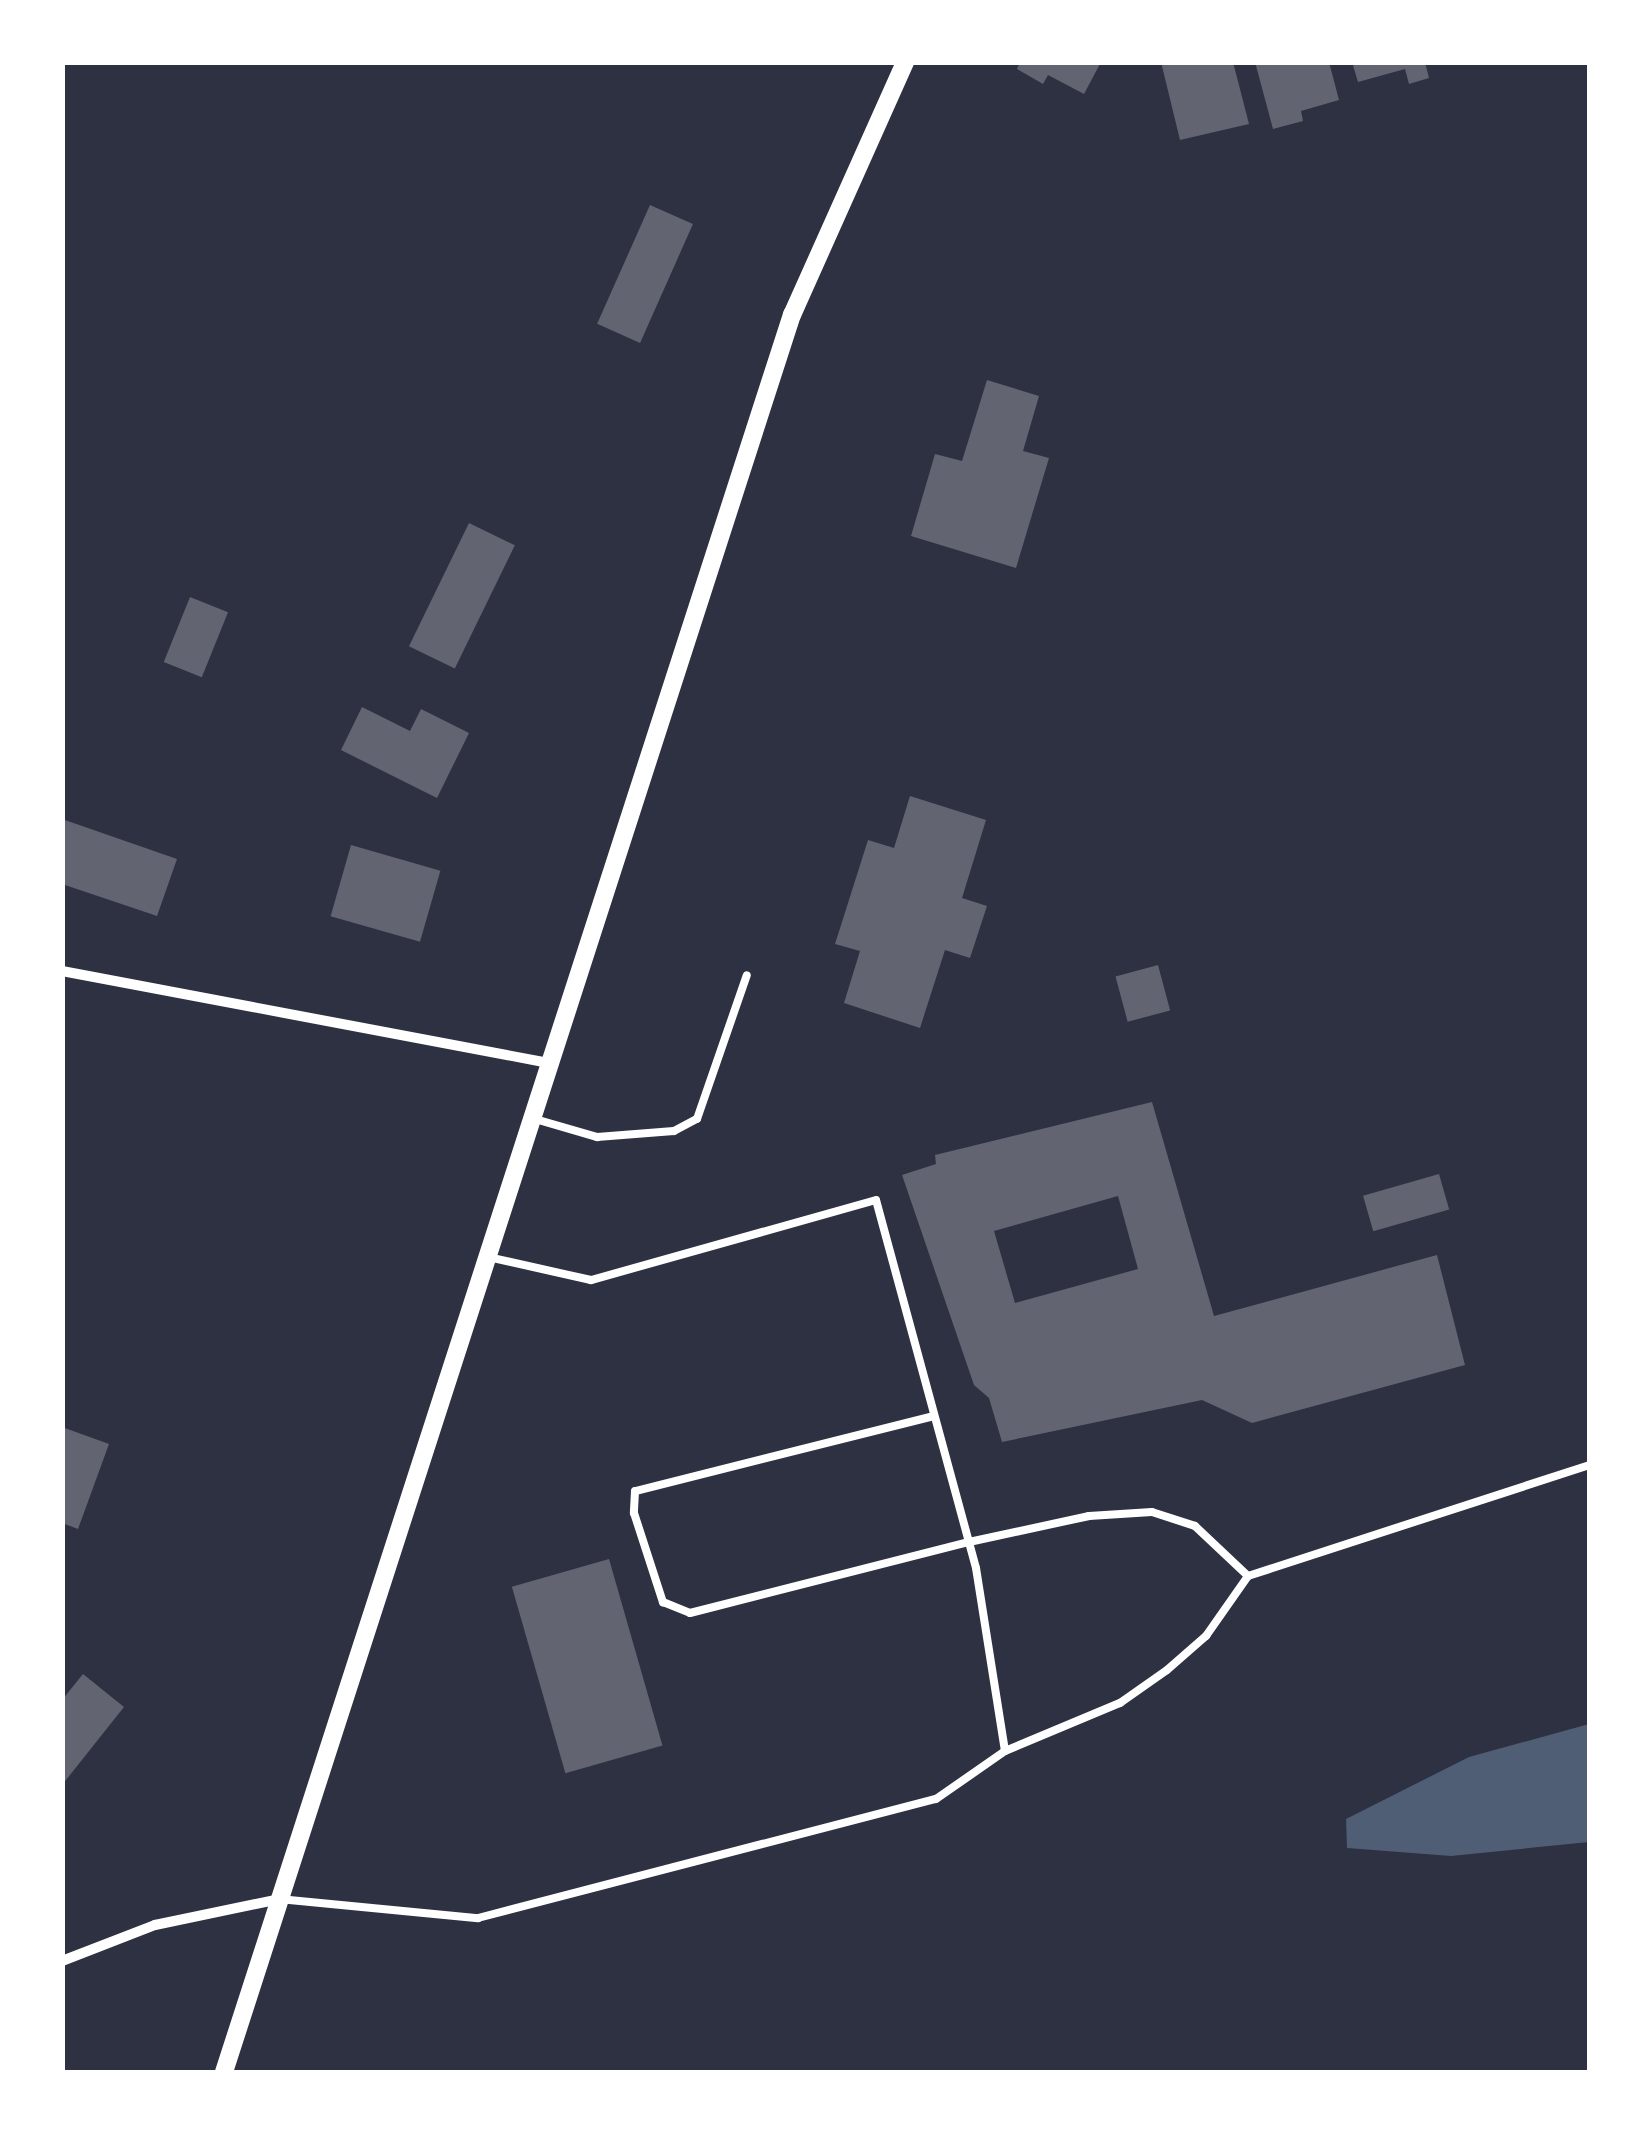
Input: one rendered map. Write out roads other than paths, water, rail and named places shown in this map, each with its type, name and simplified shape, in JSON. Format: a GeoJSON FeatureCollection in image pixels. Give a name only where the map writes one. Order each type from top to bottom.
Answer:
{"type":"FeatureCollection","features":[{"type":"Feature","properties":{"kind":"street"},"geometry":{"type":"LineString","coordinates":[[224,2072],[792,315],[905,62]]}},
{"type":"Feature","properties":{"kind":"street"},"geometry":{"type":"LineString","coordinates":[[62,971],[551,1063]]}},
{"type":"Feature","properties":{"kind":"street"},"geometry":{"type":"LineString","coordinates":[[62,1961],[155,1925],[279,1899]]}},
{"type":"Feature","properties":{"kind":"lane"},"geometry":{"type":"LineString","coordinates":[[533,1118],[597,1137],[674,1131],[697,1120],[746,975]]}},
{"type":"Feature","properties":{"kind":"lane"},"geometry":{"type":"LineString","coordinates":[[488,1257],[590,1280],[876,1200],[969,1542],[1005,1750]]}},
{"type":"Feature","properties":{"kind":"lane"},"geometry":{"type":"LineString","coordinates":[[934,1416],[635,1491],[634,1513],[662,1602],[690,1614],[969,1542],[1089,1516],[1152,1512],[1195,1526],[1248,1576]]}},
{"type":"Feature","properties":{"kind":"lane"},"geometry":{"type":"LineString","coordinates":[[279,1899],[478,1918],[936,1800],[1005,1750],[1120,1703],[1167,1670],[1206,1636],[1248,1576],[1590,1465]]}},
{"type":"Feature","properties":{"kind":"water"},"geometry":{"type":"Polygon","coordinates":[[[1589,1724],[1589,1842],[1451,1856],[1347,1848],[1346,1819],[1469,1757],[1589,1724]]]}}]}
